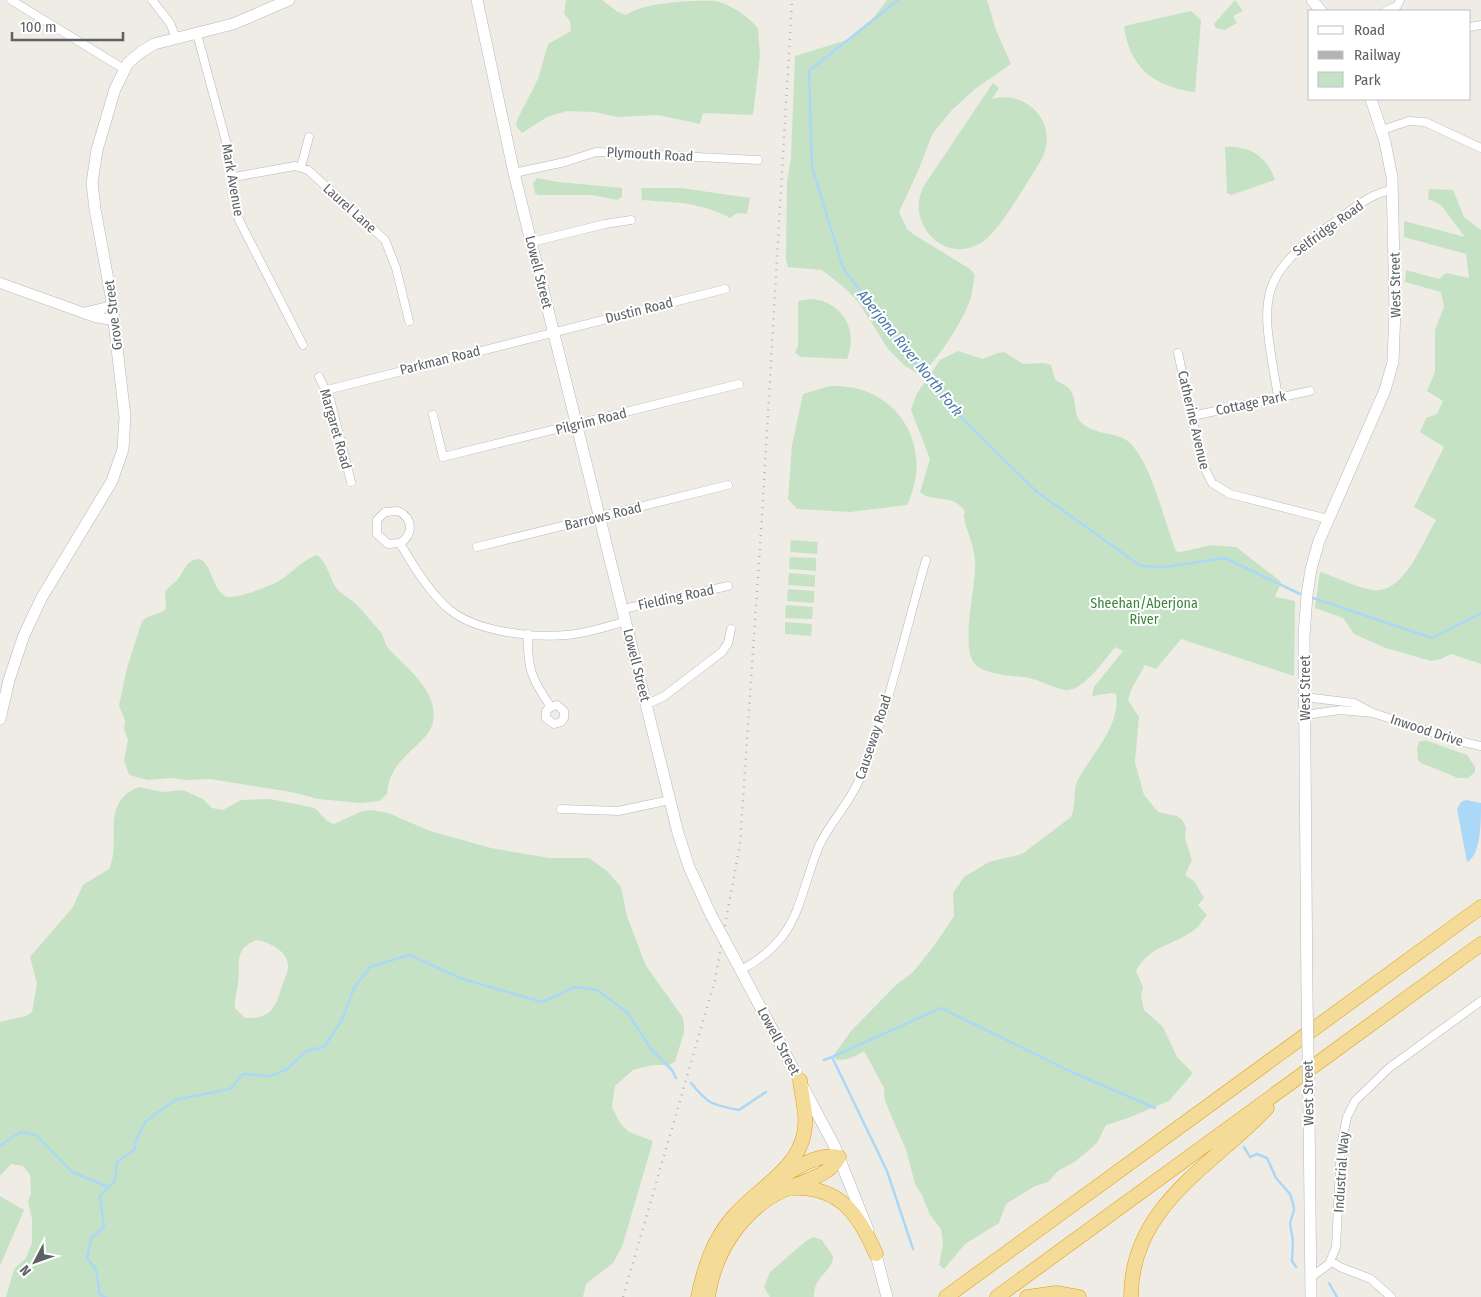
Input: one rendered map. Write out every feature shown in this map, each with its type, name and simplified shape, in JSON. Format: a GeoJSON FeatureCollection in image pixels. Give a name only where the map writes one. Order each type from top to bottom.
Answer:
{"type":"FeatureCollection","features":[{"type":"Feature","properties":{"kind":"highway"},"geometry":{"type":"LineString","coordinates":[[946,1297],[1481,907]]}},
{"type":"Feature","properties":{"kind":"highway"},"geometry":{"type":"LineString","coordinates":[[996,1297],[1481,944]]}},
{"type":"Feature","properties":{"kind":"highway"},"geometry":{"type":"LineString","coordinates":[[698,1297],[706,1266],[724,1229],[741,1208],[787,1168],[800,1146],[806,1121],[800,1080]]}},
{"type":"Feature","properties":{"kind":"highway"},"geometry":{"type":"LineString","coordinates":[[1131,1297],[1132,1273],[1138,1249],[1147,1228],[1158,1211],[1181,1187],[1252,1124],[1294,1081]]}},
{"type":"Feature","properties":{"kind":"highway"},"geometry":{"type":"LineString","coordinates":[[708,1297],[714,1271],[734,1233],[754,1209],[785,1190],[826,1171],[834,1165],[839,1157],[829,1155],[816,1159],[763,1189]]}},
{"type":"Feature","properties":{"kind":"highway"},"geometry":{"type":"LineString","coordinates":[[785,1190],[809,1188],[837,1198],[849,1208],[862,1225],[876,1254]]}},
{"type":"Feature","properties":{"kind":"highway"},"geometry":{"type":"LineString","coordinates":[[1027,1297],[1056,1293],[1079,1297]]}},
{"type":"Feature","properties":{"kind":"main road","name":"Grove Street"},"geometry":{"type":"LineString","coordinates":[[0,719],[15,659],[34,614],[106,492],[119,465],[124,442],[125,417],[108,272],[94,209],[92,183],[99,141],[115,89],[124,69],[141,52],[158,43],[253,18],[289,0]]}},
{"type":"Feature","properties":{"kind":"main road","name":"Lowell Street"},"geometry":{"type":"LineString","coordinates":[[477,0],[514,173],[686,860],[711,915],[800,1080],[839,1157],[856,1196],[876,1254],[888,1297]]}},
{"type":"Feature","properties":{"kind":"main road","name":"West Street"},"geometry":{"type":"LineString","coordinates":[[1311,1297],[1304,697],[1306,595],[1311,569],[1328,519],[1385,390],[1393,362],[1395,309],[1393,190],[1390,165],[1382,130],[1371,100]]}},
{"type":"Feature","properties":{"kind":"street"},"geometry":{"type":"LineString","coordinates":[[11,0],[124,69]]}},
{"type":"Feature","properties":{"kind":"street"},"geometry":{"type":"LineString","coordinates":[[152,0],[170,24],[176,38]]}},
{"type":"Feature","properties":{"kind":"street"},"geometry":{"type":"LineString","coordinates":[[1388,10],[1397,6],[1400,0]]}},
{"type":"Feature","properties":{"kind":"street","name":"Mark Avenue"},"geometry":{"type":"LineString","coordinates":[[197,34],[223,127],[234,177],[236,205],[242,227],[303,345]]}},
{"type":"Feature","properties":{"kind":"street"},"geometry":{"type":"LineString","coordinates":[[1382,130],[1417,120],[1432,124],[1481,148]]}},
{"type":"Feature","properties":{"kind":"street"},"geometry":{"type":"LineString","coordinates":[[234,177],[287,167],[301,167],[309,137]]}},
{"type":"Feature","properties":{"kind":"street","name":"Plymouth Road"},"geometry":{"type":"LineString","coordinates":[[514,173],[565,162],[596,152],[758,160]]}},
{"type":"Feature","properties":{"kind":"street","name":"Laurel Lane"},"geometry":{"type":"LineString","coordinates":[[301,167],[308,170],[385,240],[394,262],[409,321]]}},
{"type":"Feature","properties":{"kind":"street","name":"Selfridge Road"},"geometry":{"type":"LineString","coordinates":[[1278,397],[1266,312],[1270,292],[1278,272],[1290,256],[1310,238],[1376,194],[1393,190]]}},
{"type":"Feature","properties":{"kind":"street"},"geometry":{"type":"LineString","coordinates":[[532,242],[605,224],[631,220]]}},
{"type":"Feature","properties":{"kind":"street"},"geometry":{"type":"LineString","coordinates":[[0,283],[86,312],[95,317],[113,320]]}},
{"type":"Feature","properties":{"kind":"street","name":"Dustin Road"},"geometry":{"type":"LineString","coordinates":[[554,332],[724,289]]}},
{"type":"Feature","properties":{"kind":"street"},"geometry":{"type":"LineString","coordinates":[[86,312],[112,306]]}},
{"type":"Feature","properties":{"kind":"street","name":"Parkman Road"},"geometry":{"type":"LineString","coordinates":[[327,390],[554,332]]}},
{"type":"Feature","properties":{"kind":"street","name":"Catherine Avenue"},"geometry":{"type":"LineString","coordinates":[[1178,353],[1202,464],[1215,486],[1230,494],[1328,519]]}},
{"type":"Feature","properties":{"kind":"street","name":"Margaret Road"},"geometry":{"type":"LineString","coordinates":[[319,377],[327,390],[351,482]]}},
{"type":"Feature","properties":{"kind":"street","name":"Pilgrim Road"},"geometry":{"type":"LineString","coordinates":[[433,415],[443,457],[739,384]]}},
{"type":"Feature","properties":{"kind":"street","name":"Cottage Park"},"geometry":{"type":"LineString","coordinates":[[1192,416],[1310,391]]}},
{"type":"Feature","properties":{"kind":"street","name":"Barrows Road"},"geometry":{"type":"LineString","coordinates":[[477,547],[728,485]]}},
{"type":"Feature","properties":{"kind":"street"},"geometry":{"type":"LineString","coordinates":[[398,511],[405,515],[410,522],[409,534],[400,543],[388,544],[377,534],[378,520],[385,512],[398,511]]}},
{"type":"Feature","properties":{"kind":"street"},"geometry":{"type":"LineString","coordinates":[[400,543],[436,596],[452,611],[481,626],[528,634],[569,635],[626,621]]}},
{"type":"Feature","properties":{"kind":"street","name":"Causeway Road"},"geometry":{"type":"LineString","coordinates":[[741,970],[770,952],[790,926],[821,842],[857,785],[900,653],[926,560]]}},
{"type":"Feature","properties":{"kind":"street","name":"Fielding Road"},"geometry":{"type":"LineString","coordinates":[[624,609],[728,586]]}},
{"type":"Feature","properties":{"kind":"street"},"geometry":{"type":"LineString","coordinates":[[647,704],[663,697],[722,652],[728,644],[730,629]]}},
{"type":"Feature","properties":{"kind":"street"},"geometry":{"type":"LineString","coordinates":[[528,634],[529,671],[550,706]]}},
{"type":"Feature","properties":{"kind":"street","name":"Inwood Drive"},"geometry":{"type":"LineString","coordinates":[[1304,697],[1347,701],[1373,712],[1459,741],[1481,746]]}},
{"type":"Feature","properties":{"kind":"street","name":"Inwood Drive"},"geometry":{"type":"LineString","coordinates":[[1305,715],[1340,710],[1373,712]]}},
{"type":"Feature","properties":{"kind":"street"},"geometry":{"type":"LineString","coordinates":[[561,809],[609,812],[670,800]]}},
{"type":"Feature","properties":{"kind":"street","name":"Industrial Way"},"geometry":{"type":"LineString","coordinates":[[1331,1262],[1337,1242],[1339,1155],[1342,1134],[1347,1117],[1355,1101],[1389,1068],[1481,1001]]}},
{"type":"Feature","properties":{"kind":"street"},"geometry":{"type":"LineString","coordinates":[[1311,1277],[1323,1270],[1331,1262],[1348,1271],[1372,1279],[1391,1297]]}},
{"type":"Feature","properties":{"kind":"green space"},"geometry":{"type":"Polygon","coordinates":[[[566,0],[602,0],[618,12],[626,15],[645,7],[695,1],[716,1],[733,8],[758,28],[760,56],[753,115],[703,113],[700,124],[658,115],[618,117],[594,112],[567,111],[547,117],[522,133],[516,126],[517,120],[538,79],[548,44],[571,31],[570,21],[564,14],[566,0]]]}},
{"type":"Feature","properties":{"kind":"green space"},"geometry":{"type":"Polygon","coordinates":[[[887,0],[987,0],[996,30],[1011,64],[975,89],[952,110],[933,133],[899,212],[907,229],[913,234],[970,269],[975,275],[968,306],[957,328],[935,360],[920,375],[905,366],[888,349],[859,303],[846,289],[822,270],[788,267],[786,260],[787,182],[791,157],[795,56],[850,39],[868,25],[887,0]]]}},
{"type":"Feature","properties":{"kind":"green space"},"geometry":{"type":"Polygon","coordinates":[[[1235,0],[1243,11],[1233,16],[1237,23],[1225,30],[1216,28],[1214,24],[1235,0]]]}},
{"type":"Feature","properties":{"kind":"green space"},"geometry":{"type":"Polygon","coordinates":[[[1191,11],[1201,20],[1195,92],[1168,85],[1146,73],[1132,53],[1124,26],[1191,11]]]}},
{"type":"Feature","properties":{"kind":"green space"},"geometry":{"type":"Polygon","coordinates":[[[993,83],[999,88],[992,99],[1006,97],[1018,100],[1029,105],[1038,114],[1044,124],[1047,136],[1046,149],[1013,206],[988,237],[981,243],[967,249],[953,249],[941,244],[930,236],[923,225],[919,212],[920,198],[925,184],[993,83]]]}},
{"type":"Feature","properties":{"kind":"green space"},"geometry":{"type":"Polygon","coordinates":[[[1225,147],[1250,150],[1268,165],[1275,180],[1231,195],[1227,193],[1225,147]]]}},
{"type":"Feature","properties":{"kind":"green space"},"geometry":{"type":"Polygon","coordinates":[[[537,178],[558,182],[622,188],[622,197],[617,200],[592,195],[538,195],[535,193],[533,183],[537,178]]]}},
{"type":"Feature","properties":{"kind":"green space"},"geometry":{"type":"Polygon","coordinates":[[[641,188],[681,188],[750,198],[747,214],[737,213],[730,218],[708,208],[642,200],[641,188]]]}},
{"type":"Feature","properties":{"kind":"green space"},"geometry":{"type":"Polygon","coordinates":[[[1429,189],[1453,190],[1464,217],[1481,230],[1481,664],[1451,654],[1431,661],[1386,648],[1354,634],[1343,618],[1315,608],[1320,572],[1372,590],[1383,589],[1394,584],[1411,566],[1436,520],[1414,507],[1444,447],[1420,432],[1426,418],[1437,414],[1443,401],[1427,391],[1435,372],[1435,330],[1444,307],[1441,292],[1405,282],[1406,270],[1439,279],[1446,273],[1469,278],[1466,254],[1404,237],[1404,221],[1465,237],[1441,205],[1428,199],[1429,189]]]}},
{"type":"Feature","properties":{"kind":"green space"},"geometry":{"type":"Polygon","coordinates":[[[811,299],[831,305],[845,319],[851,338],[847,359],[801,357],[795,353],[798,346],[798,301],[811,299]]]}},
{"type":"Feature","properties":{"kind":"green space","name":"Sheehan/Aberjona River"},"geometry":{"type":"Polygon","coordinates":[[[958,351],[983,359],[1004,352],[1023,364],[1044,363],[1051,365],[1055,379],[1071,390],[1076,413],[1080,421],[1088,428],[1124,439],[1137,452],[1151,478],[1176,551],[1181,552],[1211,545],[1236,547],[1279,580],[1281,583],[1275,597],[1295,601],[1294,676],[1181,639],[1156,669],[1145,665],[1131,690],[1128,700],[1139,717],[1135,762],[1144,795],[1158,812],[1177,816],[1186,827],[1185,838],[1192,860],[1185,875],[1194,881],[1204,898],[1198,905],[1207,915],[1194,930],[1148,956],[1136,971],[1143,987],[1141,997],[1144,1010],[1163,1027],[1177,1057],[1193,1073],[1169,1101],[1106,1125],[1097,1143],[1076,1161],[1058,1171],[1048,1182],[1035,1186],[1006,1204],[999,1223],[965,1244],[944,1269],[939,1265],[943,1245],[941,1229],[930,1215],[922,1195],[915,1184],[906,1150],[885,1101],[884,1088],[864,1051],[845,1059],[837,1060],[833,1056],[851,1031],[896,985],[913,972],[934,946],[954,916],[953,893],[964,877],[989,862],[1022,854],[1071,817],[1077,782],[1114,718],[1116,694],[1092,696],[1094,687],[1123,651],[1115,647],[1085,681],[1071,690],[1054,687],[1029,678],[984,670],[977,666],[972,659],[969,647],[969,633],[975,562],[964,518],[965,511],[953,502],[929,497],[920,492],[930,459],[911,410],[916,395],[940,360],[958,351]]]}},
{"type":"Feature","properties":{"kind":"green space"},"geometry":{"type":"Polygon","coordinates":[[[830,386],[853,388],[874,395],[891,407],[904,422],[913,440],[916,461],[915,483],[907,505],[850,512],[797,509],[788,499],[792,445],[803,394],[830,386]]]}},
{"type":"Feature","properties":{"kind":"green space"},"geometry":{"type":"Polygon","coordinates":[[[791,540],[818,542],[817,554],[790,552],[791,540]]]}},
{"type":"Feature","properties":{"kind":"green space"},"geometry":{"type":"Polygon","coordinates":[[[317,555],[327,567],[338,590],[356,604],[379,630],[387,647],[420,681],[431,700],[434,711],[430,730],[394,770],[389,781],[387,794],[379,801],[361,803],[318,799],[291,792],[210,779],[187,780],[170,778],[148,780],[129,775],[124,760],[128,740],[124,729],[125,721],[119,705],[127,668],[142,621],[166,609],[165,592],[178,579],[188,564],[197,559],[203,561],[219,590],[224,595],[231,597],[249,593],[274,583],[317,555]]]}},
{"type":"Feature","properties":{"kind":"green space"},"geometry":{"type":"Polygon","coordinates":[[[790,557],[816,558],[816,571],[789,569],[790,557]]]}},
{"type":"Feature","properties":{"kind":"green space"},"geometry":{"type":"Polygon","coordinates":[[[789,573],[815,575],[815,587],[788,585],[789,573]]]}},
{"type":"Feature","properties":{"kind":"green space"},"geometry":{"type":"Polygon","coordinates":[[[788,589],[814,591],[814,603],[787,601],[788,589]]]}},
{"type":"Feature","properties":{"kind":"green space"},"geometry":{"type":"Polygon","coordinates":[[[786,605],[813,607],[812,619],[785,618],[786,605]]]}},
{"type":"Feature","properties":{"kind":"green space"},"geometry":{"type":"Polygon","coordinates":[[[785,622],[812,624],[811,636],[785,634],[785,622]]]}},
{"type":"Feature","properties":{"kind":"green space"},"geometry":{"type":"Polygon","coordinates":[[[1425,740],[1467,755],[1475,767],[1475,772],[1468,778],[1458,778],[1421,763],[1418,760],[1417,748],[1419,742],[1425,740]]]}},
{"type":"Feature","properties":{"kind":"green space"},"geometry":{"type":"Polygon","coordinates":[[[139,787],[162,792],[183,790],[203,799],[212,808],[223,810],[241,800],[270,799],[315,808],[327,821],[334,824],[360,812],[371,810],[388,813],[430,831],[491,848],[549,858],[589,858],[607,871],[621,887],[627,916],[646,966],[682,1016],[684,1032],[675,1062],[669,1065],[653,1065],[633,1070],[615,1086],[612,1107],[620,1123],[629,1132],[653,1141],[622,1247],[613,1263],[586,1284],[583,1297],[6,1297],[14,1269],[26,1258],[32,1243],[32,1219],[28,1202],[31,1194],[30,1175],[23,1166],[11,1164],[0,1176],[0,1022],[26,1016],[32,1012],[37,984],[30,957],[73,907],[83,885],[109,869],[114,847],[115,812],[119,802],[127,794],[139,787]],[[257,940],[249,944],[244,948],[239,958],[239,977],[235,1008],[245,1018],[260,1017],[270,1011],[278,999],[287,972],[288,966],[285,956],[277,948],[257,940]]]}},
{"type":"Feature","properties":{"kind":"green space"},"geometry":{"type":"Polygon","coordinates":[[[0,1196],[24,1210],[0,1266],[0,1196]]]}},
{"type":"Feature","properties":{"kind":"green space"},"geometry":{"type":"Polygon","coordinates":[[[813,1237],[822,1240],[833,1256],[830,1266],[817,1284],[814,1297],[770,1297],[764,1287],[770,1272],[813,1237]]]}},
{"type":"Feature","properties":{"kind":"water"},"geometry":{"type":"Polygon","coordinates":[[[1466,800],[1481,803],[1478,845],[1472,858],[1467,862],[1457,809],[1461,802],[1466,800]]]}},
{"type":"Feature","properties":{"kind":"waterway","name":"Aberjona River North Fork"},"geometry":{"type":"LineString","coordinates":[[898,0],[809,71],[812,167],[843,268],[944,400],[1037,492],[1141,566],[1165,567],[1225,558],[1300,594]]}},
{"type":"Feature","properties":{"kind":"waterway","name":"Aberjona River North Fork"},"geometry":{"type":"LineString","coordinates":[[1313,598],[1432,638],[1481,613]]}},
{"type":"Feature","properties":{"kind":"waterway"},"geometry":{"type":"LineString","coordinates":[[106,1297],[100,1295],[96,1270],[87,1258],[91,1239],[104,1227],[100,1196],[115,1180],[117,1162],[135,1149],[136,1140],[146,1121],[175,1100],[230,1089],[243,1074],[271,1076],[287,1069],[306,1051],[324,1047],[342,1020],[354,988],[370,967],[409,955],[463,979],[542,1002],[575,987],[597,990],[628,1013],[651,1049],[672,1070],[676,1078]]}},
{"type":"Feature","properties":{"kind":"waterway"},"geometry":{"type":"LineString","coordinates":[[832,1057],[941,1008],[1076,1074],[1155,1108]]}},
{"type":"Feature","properties":{"kind":"waterway"},"geometry":{"type":"LineString","coordinates":[[824,1060],[832,1057],[887,1171],[913,1249]]}},
{"type":"Feature","properties":{"kind":"waterway"},"geometry":{"type":"LineString","coordinates":[[691,1083],[711,1102],[722,1107],[739,1110],[766,1092]]}},
{"type":"Feature","properties":{"kind":"waterway"},"geometry":{"type":"LineString","coordinates":[[0,1146],[20,1132],[36,1135],[72,1172],[108,1187]]}},
{"type":"Feature","properties":{"kind":"waterway"},"geometry":{"type":"LineString","coordinates":[[1244,1147],[1250,1157],[1257,1154],[1267,1158],[1276,1178],[1290,1194],[1294,1210],[1290,1223],[1293,1241],[1292,1261],[1296,1267]]}},
{"type":"Feature","properties":{"kind":"waterway"},"geometry":{"type":"LineString","coordinates":[[1329,1283],[1337,1297]]}},
{"type":"Feature","properties":{"kind":"railway"},"geometry":{"type":"LineString","coordinates":[[623,1297],[715,980],[740,844],[762,517],[792,0]]}}]}
